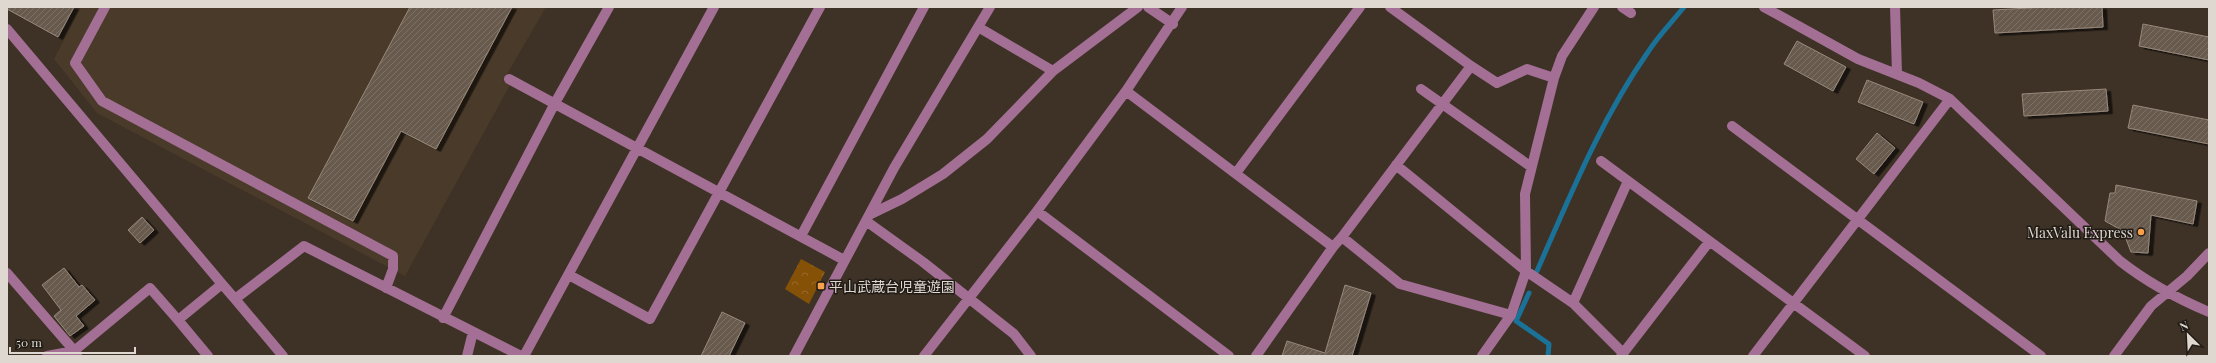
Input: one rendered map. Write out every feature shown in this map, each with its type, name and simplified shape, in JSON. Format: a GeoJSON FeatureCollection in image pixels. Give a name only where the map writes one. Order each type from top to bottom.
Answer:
{"type":"FeatureCollection","features":[{"type":"Feature","properties":{"kind":"street"},"geometry":{"type":"LineString","coordinates":[[105,7],[75,63],[102,101],[393,256],[393,269],[386,288]]}},
{"type":"Feature","properties":{"kind":"street"},"geometry":{"type":"LineString","coordinates":[[442,318],[555,103],[609,7]]}},
{"type":"Feature","properties":{"kind":"street"},"geometry":{"type":"LineString","coordinates":[[235,299],[304,246],[442,318],[522,356],[569,275],[636,146],[714,7]]}},
{"type":"Feature","properties":{"kind":"street"},"geometry":{"type":"LineString","coordinates":[[569,275],[650,319],[820,7]]}},
{"type":"Feature","properties":{"kind":"street"},"geometry":{"type":"LineString","coordinates":[[801,236],[924,7]]}},
{"type":"Feature","properties":{"kind":"street"},"geometry":{"type":"LineString","coordinates":[[794,356],[894,168],[990,7]]}},
{"type":"Feature","properties":{"kind":"street"},"geometry":{"type":"LineString","coordinates":[[868,217],[902,199],[943,174],[987,139],[1053,71],[1138,7]]}},
{"type":"Feature","properties":{"kind":"street"},"geometry":{"type":"LineString","coordinates":[[1148,7],[1173,24]]}},
{"type":"Feature","properties":{"kind":"street"},"geometry":{"type":"LineString","coordinates":[[924,356],[970,299],[1126,91],[1173,24],[1182,7]]}},
{"type":"Feature","properties":{"kind":"street"},"geometry":{"type":"LineString","coordinates":[[1236,173],[1360,7]]}},
{"type":"Feature","properties":{"kind":"street"},"geometry":{"type":"LineString","coordinates":[[1390,7],[1470,66],[1497,83],[1527,69],[1554,78]]}},
{"type":"Feature","properties":{"kind":"street"},"geometry":{"type":"LineString","coordinates":[[1482,356],[1511,315],[1526,271],[1525,194],[1530,166],[1554,78],[1562,56],[1594,7]]}},
{"type":"Feature","properties":{"kind":"street"},"geometry":{"type":"LineString","coordinates":[[1622,7],[1631,13]]}},
{"type":"Feature","properties":{"kind":"street"},"geometry":{"type":"LineString","coordinates":[[1764,7],[1858,59],[1897,74],[1950,99],[2120,261],[2144,280],[2165,293],[2209,312]]}},
{"type":"Feature","properties":{"kind":"street"},"geometry":{"type":"LineString","coordinates":[[1895,7],[1897,74]]}},
{"type":"Feature","properties":{"kind":"street"},"geometry":{"type":"LineString","coordinates":[[978,27],[1053,71]]}},
{"type":"Feature","properties":{"kind":"street"},"geometry":{"type":"LineString","coordinates":[[7,29],[283,356]]}},
{"type":"Feature","properties":{"kind":"street"},"geometry":{"type":"LineString","coordinates":[[1256,356],[1333,246],[1342,237],[1470,66]]}},
{"type":"Feature","properties":{"kind":"street"},"geometry":{"type":"LineString","coordinates":[[510,79],[844,260]]}},
{"type":"Feature","properties":{"kind":"street"},"geometry":{"type":"LineString","coordinates":[[1422,89],[1530,166]]}},
{"type":"Feature","properties":{"kind":"street"},"geometry":{"type":"LineString","coordinates":[[1126,91],[1333,246]]}},
{"type":"Feature","properties":{"kind":"street"},"geometry":{"type":"LineString","coordinates":[[1753,356],[1950,99]]}},
{"type":"Feature","properties":{"kind":"street"},"geometry":{"type":"LineString","coordinates":[[1732,126],[2041,356]]}},
{"type":"Feature","properties":{"kind":"street"},"geometry":{"type":"LineString","coordinates":[[1601,161],[1865,356]]}},
{"type":"Feature","properties":{"kind":"street"},"geometry":{"type":"LineString","coordinates":[[1396,165],[1526,271],[1573,303],[1622,354],[1709,242]]}},
{"type":"Feature","properties":{"kind":"street"},"geometry":{"type":"LineString","coordinates":[[1573,303],[1628,181]]}},
{"type":"Feature","properties":{"kind":"street"},"geometry":{"type":"LineString","coordinates":[[1037,211],[1229,356]]}},
{"type":"Feature","properties":{"kind":"street"},"geometry":{"type":"LineString","coordinates":[[868,217],[1014,334],[1031,356]]}},
{"type":"Feature","properties":{"kind":"street"},"geometry":{"type":"LineString","coordinates":[[1342,237],[1400,284],[1511,315]]}},
{"type":"Feature","properties":{"kind":"street"},"geometry":{"type":"LineString","coordinates":[[2114,356],[2152,306],[2165,293],[2188,276],[2209,253]]}},
{"type":"Feature","properties":{"kind":"street"},"geometry":{"type":"LineString","coordinates":[[7,273],[76,353]]}},
{"type":"Feature","properties":{"kind":"street"},"geometry":{"type":"LineString","coordinates":[[178,320],[222,284]]}},
{"type":"Feature","properties":{"kind":"street"},"geometry":{"type":"LineString","coordinates":[[47,356],[76,353],[150,288],[208,356]]}},
{"type":"Feature","properties":{"kind":"street"},"geometry":{"type":"LineString","coordinates":[[467,356],[473,332]]}},
{"type":"Feature","properties":{"kind":"shaded area"},"geometry":{"type":"Polygon","coordinates":[[[81,7],[546,7],[503,81],[510,85],[405,276],[97,113],[54,59],[81,7]]]}},
{"type":"Feature","properties":{"kind":"green space"},"geometry":{"type":"Polygon","coordinates":[[[801,259],[825,272],[809,304],[785,289],[801,259]]]}},
{"type":"Feature","properties":{"kind":"building"},"geometry":{"type":"Polygon","coordinates":[[[7,7],[74,7],[58,37],[7,9],[7,7]]]}},
{"type":"Feature","properties":{"kind":"building"},"geometry":{"type":"Polygon","coordinates":[[[410,7],[512,7],[436,149],[401,131],[353,221],[308,198],[410,7]]]}},
{"type":"Feature","properties":{"kind":"building"},"geometry":{"type":"Polygon","coordinates":[[[2047,7],[2102,7],[2103,27],[1995,33],[1993,10],[2047,7]]]}},
{"type":"Feature","properties":{"kind":"building"},"geometry":{"type":"Polygon","coordinates":[[[2143,24],[2209,37],[2209,60],[2139,46],[2143,24]]]}},
{"type":"Feature","properties":{"kind":"building"},"geometry":{"type":"Polygon","coordinates":[[[1797,41],[1846,67],[1833,91],[1784,64],[1797,41]]]}},
{"type":"Feature","properties":{"kind":"building"},"geometry":{"type":"Polygon","coordinates":[[[1867,80],[1923,102],[1914,124],[1858,102],[1867,80]]]}},
{"type":"Feature","properties":{"kind":"building"},"geometry":{"type":"Polygon","coordinates":[[[2106,89],[2108,111],[2024,116],[2022,94],[2106,89]]]}},
{"type":"Feature","properties":{"kind":"building"},"geometry":{"type":"Polygon","coordinates":[[[2133,105],[2209,120],[2209,144],[2128,128],[2133,105]]]}},
{"type":"Feature","properties":{"kind":"building"},"geometry":{"type":"Polygon","coordinates":[[[1877,133],[1895,148],[1874,174],[1856,159],[1877,133]]]}},
{"type":"Feature","properties":{"kind":"building"},"geometry":{"type":"Polygon","coordinates":[[[2116,185],[2197,201],[2193,224],[2151,215],[2148,253],[2131,252],[2123,231],[2105,221],[2110,193],[2115,193],[2116,185]]]}},
{"type":"Feature","properties":{"kind":"building"},"geometry":{"type":"Polygon","coordinates":[[[142,217],[154,230],[140,243],[128,230],[142,217]]]}},
{"type":"Feature","properties":{"kind":"building"},"geometry":{"type":"Polygon","coordinates":[[[64,268],[79,287],[82,285],[95,300],[76,316],[84,326],[70,336],[54,316],[61,310],[42,285],[64,268]]]}},
{"type":"Feature","properties":{"kind":"building"},"geometry":{"type":"Polygon","coordinates":[[[1345,285],[1371,293],[1352,356],[1282,356],[1287,341],[1325,353],[1345,285]]]}},
{"type":"Feature","properties":{"kind":"building"},"geometry":{"type":"Polygon","coordinates":[[[722,312],[745,323],[729,356],[701,356],[722,312]]]}},
{"type":"Feature","properties":{"kind":"waterway"},"geometry":{"type":"LineString","coordinates":[[1537,271],[1587,158],[1615,104],[1652,46],[1684,7]]}},
{"type":"Feature","properties":{"kind":"waterway"},"geometry":{"type":"LineString","coordinates":[[1529,293],[1516,321],[1549,344],[1548,356]]}},
{"type":"Feature","properties":{"kind":"place","name":"MaxValu Express"},"geometry":{"type":"Point","coordinates":[2141,232]}},
{"type":"Feature","properties":{"kind":"place","name":"平山武蔵台児童遊園"},"geometry":{"type":"Point","coordinates":[821,286]}}]}
